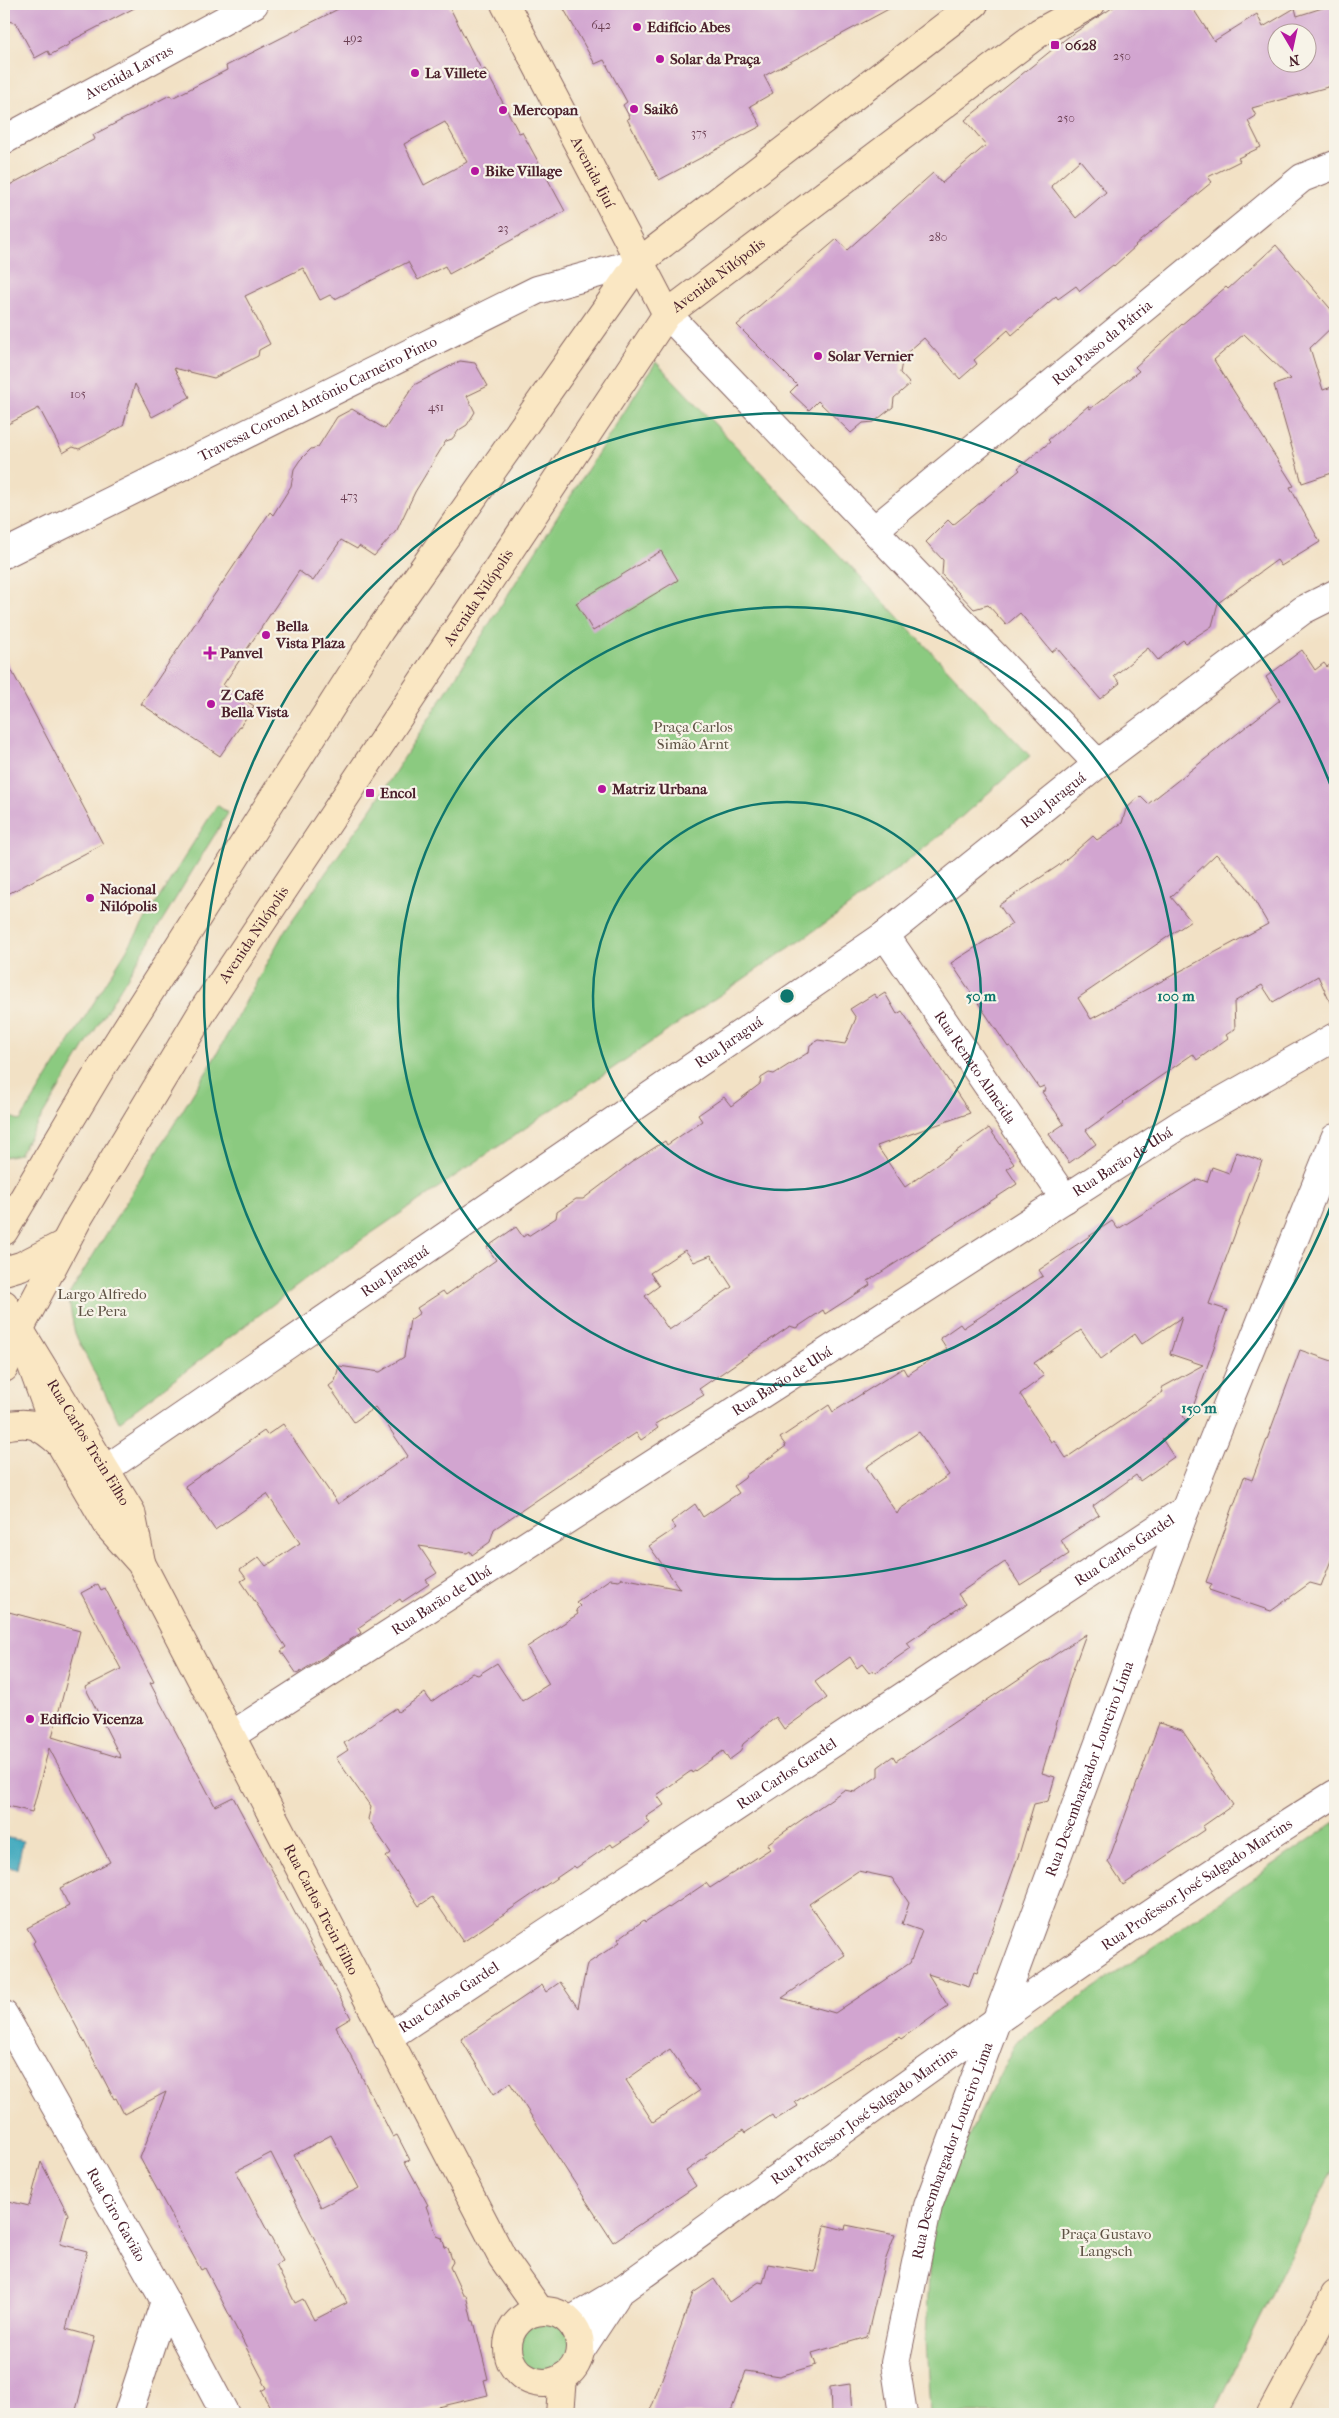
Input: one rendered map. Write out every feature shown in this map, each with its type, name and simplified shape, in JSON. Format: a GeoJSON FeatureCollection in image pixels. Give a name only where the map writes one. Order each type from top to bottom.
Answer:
{"type":"FeatureCollection","features":[{"type":"Feature","properties":{"kind":"main road","name":"Avenida Ijuí"},"geometry":{"type":"LineString","coordinates":[[505,4],[667,314]]}},
{"type":"Feature","properties":{"kind":"main road"},"geometry":{"type":"LineString","coordinates":[[4,1231],[100,1070],[380,630],[639,262],[974,4]]}},
{"type":"Feature","properties":{"kind":"main road","name":"Avenida Nilópolis"},"geometry":{"type":"LineString","coordinates":[[4,1368],[19,1330],[64,1244],[97,1185],[204,1009],[667,314],[1040,32],[1091,4]]}},
{"type":"Feature","properties":{"kind":"main road"},"geometry":{"type":"LineString","coordinates":[[4,1271],[21,1266],[64,1244]]}},
{"type":"Feature","properties":{"kind":"main road","name":"Rua Carlos Trein Filho"},"geometry":{"type":"LineString","coordinates":[[4,1304],[131,1512],[141,1563]]}},
{"type":"Feature","properties":{"kind":"main road","name":"Rua Carlos Trein Filho"},"geometry":{"type":"LineString","coordinates":[[19,1330],[60,1443],[110,1527],[141,1563],[502,2257],[540,2311]]}},
{"type":"Feature","properties":{"kind":"main road"},"geometry":{"type":"LineString","coordinates":[[4,1426],[23,1422],[40,1426],[60,1443]]}},
{"type":"Feature","properties":{"kind":"main road","name":"Rua Carlos Trein Filho"},"geometry":{"type":"LineString","coordinates":[[502,2257],[514,2327]]}},
{"type":"Feature","properties":{"kind":"main road"},"geometry":{"type":"LineString","coordinates":[[1271,2414],[1335,2295]]}},
{"type":"Feature","properties":{"kind":"main road"},"geometry":{"type":"LineString","coordinates":[[540,2311],[552,2311],[570,2321],[578,2335],[580,2351],[572,2370],[563,2378],[554,2382],[532,2381],[523,2376],[510,2358],[509,2337],[514,2327],[521,2319],[540,2311]]}},
{"type":"Feature","properties":{"kind":"main road"},"geometry":{"type":"LineString","coordinates":[[560,2414],[563,2378]]}},
{"type":"Feature","properties":{"kind":"main road"},"geometry":{"type":"LineString","coordinates":[[532,2381],[545,2414]]}},
{"type":"Feature","properties":{"kind":"street","name":"Avenida Lavras"},"geometry":{"type":"LineString","coordinates":[[4,140],[254,4]]}},
{"type":"Feature","properties":{"kind":"street","name":"Rua Passo da Pátria"},"geometry":{"type":"LineString","coordinates":[[874,530],[1302,178],[1335,165]]}},
{"type":"Feature","properties":{"kind":"street","name":"Travessa Coronel Antônio Carneiro Pinto"},"geometry":{"type":"LineString","coordinates":[[4,554],[537,290],[639,262]]}},
{"type":"Feature","properties":{"kind":"street"},"geometry":{"type":"LineString","coordinates":[[667,314],[1098,764]]}},
{"type":"Feature","properties":{"kind":"street","name":"Rua Jaraguá"},"geometry":{"type":"LineString","coordinates":[[106,1469],[885,935],[1098,764],[1303,610],[1335,594]]}},
{"type":"Feature","properties":{"kind":"street","name":"Rua Renato Almeida"},"geometry":{"type":"LineString","coordinates":[[885,935],[1065,1199]]}},
{"type":"Feature","properties":{"kind":"street","name":"Rua Barão de Ubá"},"geometry":{"type":"LineString","coordinates":[[232,1735],[1181,1124],[1335,1036]]}},
{"type":"Feature","properties":{"kind":"street","name":"Rua Desembargador Loureiro Lima"},"geometry":{"type":"LineString","coordinates":[[903,2414],[894,2362],[928,2206],[1185,1510],[1335,1138]]}},
{"type":"Feature","properties":{"kind":"street","name":"Rua Carlos Gardel"},"geometry":{"type":"LineString","coordinates":[[387,2038],[1185,1510]]}},
{"type":"Feature","properties":{"kind":"street","name":"Rua Professor José Salgado Martins"},"geometry":{"type":"LineString","coordinates":[[570,2321],[620,2291],[997,2020],[1248,1849],[1335,1794]]}},
{"type":"Feature","properties":{"kind":"street","name":"Rua Ciro Gavião"},"geometry":{"type":"LineString","coordinates":[[4,2016],[165,2301],[225,2414]]}},
{"type":"Feature","properties":{"kind":"street","name":"Rua Professor José Salgado Martins"},"geometry":{"type":"LineString","coordinates":[[580,2351],[620,2291]]}},
{"type":"Feature","properties":{"kind":"street"},"geometry":{"type":"LineString","coordinates":[[128,2414],[165,2301]]}},
{"type":"Feature","properties":{"kind":"green space","name":"Praça Carlos Simão Arnt"},"geometry":{"type":"Polygon","coordinates":[[[656,362],[1030,756],[942,834],[843,911],[322,1267],[119,1422],[75,1334],[68,1296],[210,1066],[285,930],[374,805],[656,362]]]}},
{"type":"Feature","properties":{"kind":"green space"},"geometry":{"type":"Polygon","coordinates":[[[217,805],[228,813],[19,1154],[4,1157],[4,1113],[20,1121],[217,805]]]}},
{"type":"Feature","properties":{"kind":"green space","name":"Praça Gustavo Langsch"},"geometry":{"type":"Polygon","coordinates":[[[1335,1822],[1335,2166],[1212,2414],[930,2414],[926,2339],[932,2208],[1016,2042],[1335,1822]]]}},
{"type":"Feature","properties":{"kind":"green space"},"geometry":{"type":"Polygon","coordinates":[[[544,2320],[554,2322],[563,2328],[569,2337],[571,2347],[569,2357],[563,2366],[554,2372],[544,2374],[534,2372],[525,2366],[519,2357],[517,2347],[519,2337],[525,2328],[534,2322],[544,2320]]]}},
{"type":"Feature","properties":{"kind":"water"},"geometry":{"type":"Polygon","coordinates":[[[4,1837],[23,1841],[17,1869],[4,1866],[4,1837]]]}},
{"type":"Feature","properties":{"kind":"building"},"geometry":{"type":"Polygon","coordinates":[[[4,4],[142,4],[69,42],[70,44],[50,55],[48,51],[35,58],[16,23],[4,20],[4,4]]]}},
{"type":"Feature","properties":{"kind":"building"},"geometry":{"type":"Polygon","coordinates":[[[348,4],[448,4],[482,71],[485,69],[519,133],[522,132],[565,211],[449,274],[445,266],[418,280],[408,262],[335,299],[330,295],[320,300],[303,268],[245,296],[270,344],[259,350],[258,356],[214,378],[174,368],[190,397],[152,417],[135,384],[123,426],[79,449],[73,447],[63,453],[39,408],[4,426],[4,188],[95,139],[93,135],[170,95],[172,98],[227,70],[226,66],[348,4]],[[445,122],[404,144],[424,185],[467,162],[445,122]]]}},
{"type":"Feature","properties":{"kind":"building"},"geometry":{"type":"Polygon","coordinates":[[[561,4],[898,4],[764,76],[773,93],[750,106],[761,126],[659,180],[627,119],[630,118],[623,105],[627,102],[604,60],[595,64],[561,4]]]}},
{"type":"Feature","properties":{"kind":"building"},"geometry":{"type":"Polygon","coordinates":[[[1118,4],[1190,4],[1214,41],[1257,14],[1263,27],[1266,25],[1266,72],[1316,72],[1316,22],[1271,22],[1295,8],[1297,16],[1335,4],[1335,85],[1252,108],[1256,116],[1248,121],[1261,147],[1238,158],[1240,161],[1208,177],[1212,182],[1135,245],[1114,266],[1080,291],[1076,286],[1058,299],[1056,296],[1012,335],[1008,330],[974,360],[977,364],[960,379],[924,338],[903,356],[900,373],[910,384],[894,398],[893,407],[874,422],[863,423],[851,433],[818,401],[809,410],[790,392],[797,385],[737,325],[837,239],[847,250],[933,173],[942,183],[986,145],[965,120],[1068,37],[1118,4]],[[1080,160],[1051,186],[1076,218],[1106,192],[1080,160]]]}},
{"type":"Feature","properties":{"kind":"building"},"geometry":{"type":"Polygon","coordinates":[[[1276,245],[1335,314],[1335,324],[1310,348],[1323,390],[1335,386],[1335,472],[1302,483],[1274,385],[1291,379],[1244,334],[1214,360],[1294,486],[1290,487],[1320,542],[1281,566],[1277,560],[1218,603],[1212,626],[1186,643],[1183,640],[1158,660],[1148,648],[1114,676],[1120,683],[1100,699],[1057,648],[1052,652],[1020,613],[1006,625],[988,605],[974,609],[942,575],[943,560],[926,542],[948,520],[953,525],[1020,470],[1018,468],[1050,442],[1048,440],[1088,406],[1090,409],[1139,371],[1135,367],[1226,287],[1228,289],[1276,245]]]}},
{"type":"Feature","properties":{"kind":"building"},"geometry":{"type":"Polygon","coordinates":[[[460,361],[475,363],[488,386],[467,396],[475,412],[467,425],[459,430],[452,439],[446,441],[415,492],[397,530],[374,556],[359,546],[357,549],[341,540],[313,581],[299,571],[223,685],[254,706],[220,756],[141,704],[270,512],[273,515],[291,486],[294,469],[300,460],[311,449],[318,447],[337,417],[352,409],[385,429],[414,385],[460,361]]]}},
{"type":"Feature","properties":{"kind":"building"},"geometry":{"type":"Polygon","coordinates":[[[661,551],[678,580],[593,631],[576,603],[661,551]]]}},
{"type":"Feature","properties":{"kind":"building"},"geometry":{"type":"Polygon","coordinates":[[[1302,650],[1315,670],[1324,663],[1327,667],[1335,661],[1335,1013],[1318,976],[1273,1002],[1262,985],[1234,1002],[1235,1029],[1226,1035],[1228,1038],[1197,1060],[1193,1054],[1086,1130],[1096,1144],[1069,1163],[1049,1134],[1064,1124],[1042,1092],[1046,1090],[1044,1086],[1039,1088],[1010,1046],[1008,1047],[951,963],[1012,924],[999,905],[1058,866],[1093,836],[1097,840],[1122,823],[1126,809],[1140,796],[1148,804],[1280,700],[1266,677],[1302,650]],[[1216,854],[1171,897],[1191,921],[1078,998],[1091,1019],[1268,924],[1246,886],[1216,854]]]}},
{"type":"Feature","properties":{"kind":"building"},"geometry":{"type":"Polygon","coordinates":[[[4,656],[103,844],[4,896],[4,656]]]}},
{"type":"Feature","properties":{"kind":"building"},"geometry":{"type":"Polygon","coordinates":[[[885,993],[897,1014],[902,1011],[970,1113],[877,1146],[905,1187],[989,1128],[1014,1164],[1007,1169],[1017,1184],[868,1281],[870,1285],[825,1314],[823,1310],[796,1328],[790,1326],[699,1389],[704,1395],[655,1424],[658,1428],[641,1440],[636,1433],[494,1529],[490,1542],[472,1555],[470,1551],[467,1553],[419,1546],[437,1573],[426,1580],[429,1584],[402,1602],[400,1599],[358,1628],[361,1633],[297,1674],[281,1651],[286,1647],[241,1581],[246,1578],[240,1570],[259,1557],[266,1566],[300,1543],[267,1494],[215,1530],[185,1486],[264,1431],[267,1435],[283,1424],[338,1504],[408,1456],[375,1407],[354,1422],[329,1386],[335,1381],[339,1366],[380,1372],[404,1357],[410,1320],[420,1313],[417,1308],[443,1291],[446,1295],[496,1260],[487,1247],[516,1227],[523,1237],[527,1234],[528,1236],[556,1218],[557,1212],[576,1199],[583,1199],[632,1162],[665,1141],[667,1145],[702,1121],[698,1115],[724,1097],[731,1106],[760,1084],[761,1078],[769,1073],[774,1074],[809,1052],[810,1045],[818,1040],[845,1044],[856,1018],[850,1009],[874,994],[877,998],[885,993]],[[685,1250],[650,1273],[659,1286],[645,1296],[669,1330],[732,1287],[711,1255],[694,1262],[685,1250]]]}},
{"type":"Feature","properties":{"kind":"building"},"geometry":{"type":"Polygon","coordinates":[[[1236,1152],[1262,1161],[1209,1304],[1227,1310],[1193,1407],[1182,1413],[1186,1422],[1162,1439],[1174,1457],[1140,1481],[1136,1475],[1093,1506],[1099,1515],[1061,1540],[1069,1554],[1020,1585],[1005,1562],[958,1594],[965,1604],[907,1643],[911,1648],[875,1673],[873,1670],[869,1673],[862,1664],[857,1668],[850,1657],[815,1682],[827,1698],[784,1729],[776,1717],[743,1744],[740,1752],[729,1760],[723,1751],[692,1773],[691,1771],[657,1795],[664,1805],[646,1817],[650,1823],[613,1847],[611,1844],[576,1868],[574,1866],[463,1942],[432,1897],[419,1906],[386,1857],[391,1853],[368,1819],[371,1807],[336,1758],[348,1750],[344,1743],[396,1708],[398,1712],[425,1693],[431,1702],[472,1673],[478,1675],[497,1663],[522,1701],[549,1684],[527,1647],[578,1614],[576,1610],[580,1606],[576,1602],[610,1579],[619,1580],[622,1578],[680,1589],[649,1546],[676,1528],[671,1522],[695,1504],[703,1517],[739,1493],[734,1486],[786,1446],[780,1438],[829,1405],[833,1412],[903,1368],[907,1375],[947,1349],[940,1338],[960,1324],[963,1328],[1043,1276],[1039,1270],[1112,1221],[1118,1229],[1198,1179],[1207,1182],[1212,1167],[1229,1173],[1236,1152]],[[1182,1317],[1142,1344],[1135,1334],[1101,1359],[1081,1330],[1034,1363],[1044,1376],[1020,1394],[1051,1442],[1054,1440],[1066,1458],[1163,1392],[1161,1388],[1203,1365],[1170,1354],[1182,1317]],[[919,1432],[866,1467],[897,1514],[900,1509],[949,1475],[919,1432]]]}},
{"type":"Feature","properties":{"kind":"building"},"geometry":{"type":"Polygon","coordinates":[[[1300,1350],[1335,1362],[1335,1550],[1321,1586],[1310,1583],[1271,1611],[1209,1590],[1212,1584],[1206,1582],[1244,1477],[1252,1480],[1300,1350]]]}},
{"type":"Feature","properties":{"kind":"building"},"geometry":{"type":"Polygon","coordinates":[[[98,1584],[101,1590],[105,1588],[154,1682],[150,1683],[215,1806],[233,1797],[351,2018],[336,2027],[393,2137],[397,2135],[410,2160],[405,2162],[428,2205],[426,2206],[437,2236],[442,2238],[445,2247],[448,2248],[453,2262],[450,2267],[463,2295],[466,2295],[472,2321],[474,2321],[488,2379],[484,2380],[488,2395],[408,2414],[274,2414],[261,2391],[266,2388],[263,2380],[205,2268],[201,2270],[140,2158],[166,2092],[124,2114],[116,2098],[114,2099],[27,1928],[69,1906],[60,1888],[110,1862],[49,1748],[32,1812],[4,1805],[4,1634],[9,1612],[80,1631],[52,1737],[121,1758],[85,1687],[121,1669],[81,1593],[98,1584]],[[331,2135],[294,2155],[321,2207],[359,2188],[331,2135]],[[271,2153],[236,2171],[283,2261],[276,2265],[295,2303],[303,2299],[314,2320],[347,2303],[271,2153]]]}},
{"type":"Feature","properties":{"kind":"building"},"geometry":{"type":"Polygon","coordinates":[[[1086,1634],[1070,1678],[1042,1773],[1055,1777],[1048,1801],[1034,1804],[1020,1851],[977,1973],[974,1972],[969,1987],[928,1974],[948,2006],[901,2039],[899,2037],[795,2102],[798,2106],[775,2120],[772,2115],[745,2133],[743,2130],[705,2155],[707,2157],[686,2171],[696,2186],[613,2242],[510,2083],[494,2094],[461,2039],[542,1985],[546,1992],[560,1982],[578,2008],[587,1964],[620,1942],[618,1939],[644,1920],[645,1922],[669,1908],[706,1883],[710,1888],[770,1849],[767,1844],[844,1790],[855,1792],[878,1776],[878,1767],[893,1756],[896,1761],[1086,1634]],[[858,1871],[809,1904],[845,1955],[782,1998],[835,2013],[910,1963],[922,1931],[902,1924],[909,1903],[892,1878],[858,1871]],[[670,2049],[626,2080],[653,2122],[699,2091],[670,2049]]]}},
{"type":"Feature","properties":{"kind":"building"},"geometry":{"type":"Polygon","coordinates":[[[1159,1723],[1182,1730],[1233,1805],[1203,1826],[1205,1830],[1123,1885],[1108,1862],[1159,1723]]]}},
{"type":"Feature","properties":{"kind":"building"},"geometry":{"type":"Polygon","coordinates":[[[41,2162],[68,2214],[60,2244],[87,2251],[66,2329],[95,2337],[75,2414],[26,2414],[4,2408],[4,2200],[29,2206],[41,2162]]]}},
{"type":"Feature","properties":{"kind":"building"},"geometry":{"type":"Polygon","coordinates":[[[825,2225],[845,2230],[846,2225],[895,2235],[885,2261],[867,2337],[812,2353],[816,2365],[779,2376],[746,2371],[730,2414],[661,2414],[651,2409],[693,2293],[714,2279],[729,2302],[759,2282],[763,2283],[768,2264],[815,2272],[825,2225]]]}},
{"type":"Feature","properties":{"kind":"building"},"geometry":{"type":"Polygon","coordinates":[[[850,2384],[852,2414],[831,2414],[830,2387],[850,2384]]]}},
{"type":"Feature","properties":{"kind":"place","name":"Edifício Abes"},"geometry":{"type":"Point","coordinates":[637,27]}},
{"type":"Feature","properties":{"kind":"place","name":"0628"},"geometry":{"type":"Point","coordinates":[1055,45]}},
{"type":"Feature","properties":{"kind":"place","name":"Solar da Praça"},"geometry":{"type":"Point","coordinates":[660,59]}},
{"type":"Feature","properties":{"kind":"place","name":"La Villete"},"geometry":{"type":"Point","coordinates":[415,73]}},
{"type":"Feature","properties":{"kind":"place","name":"Saikô"},"geometry":{"type":"Point","coordinates":[634,109]}},
{"type":"Feature","properties":{"kind":"place","name":"Mercopan"},"geometry":{"type":"Point","coordinates":[503,110]}},
{"type":"Feature","properties":{"kind":"place","name":"Bike Village"},"geometry":{"type":"Point","coordinates":[475,171]}},
{"type":"Feature","properties":{"kind":"place","name":"Solar Vernier"},"geometry":{"type":"Point","coordinates":[818,356]}},
{"type":"Feature","properties":{"kind":"place","name":"Bella Vista Plaza"},"geometry":{"type":"Point","coordinates":[266,635]}},
{"type":"Feature","properties":{"kind":"place","name":"Panvel"},"geometry":{"type":"Point","coordinates":[210,653]}},
{"type":"Feature","properties":{"kind":"place","name":"Z Café Bella Vista"},"geometry":{"type":"Point","coordinates":[211,704]}},
{"type":"Feature","properties":{"kind":"place","name":"Matriz Urbana"},"geometry":{"type":"Point","coordinates":[602,789]}},
{"type":"Feature","properties":{"kind":"place","name":"Encol"},"geometry":{"type":"Point","coordinates":[370,793]}},
{"type":"Feature","properties":{"kind":"place","name":"Nacional Nilópolis"},"geometry":{"type":"Point","coordinates":[90,898]}},
{"type":"Feature","properties":{"kind":"place","name":"Edifício Vicenza"},"geometry":{"type":"Point","coordinates":[30,1719]}},
{"type":"Feature","properties":{"kind":"park label","name":"Largo Alfredo Le Pera"},"geometry":{"type":"Point","coordinates":[102,1302]}}]}
